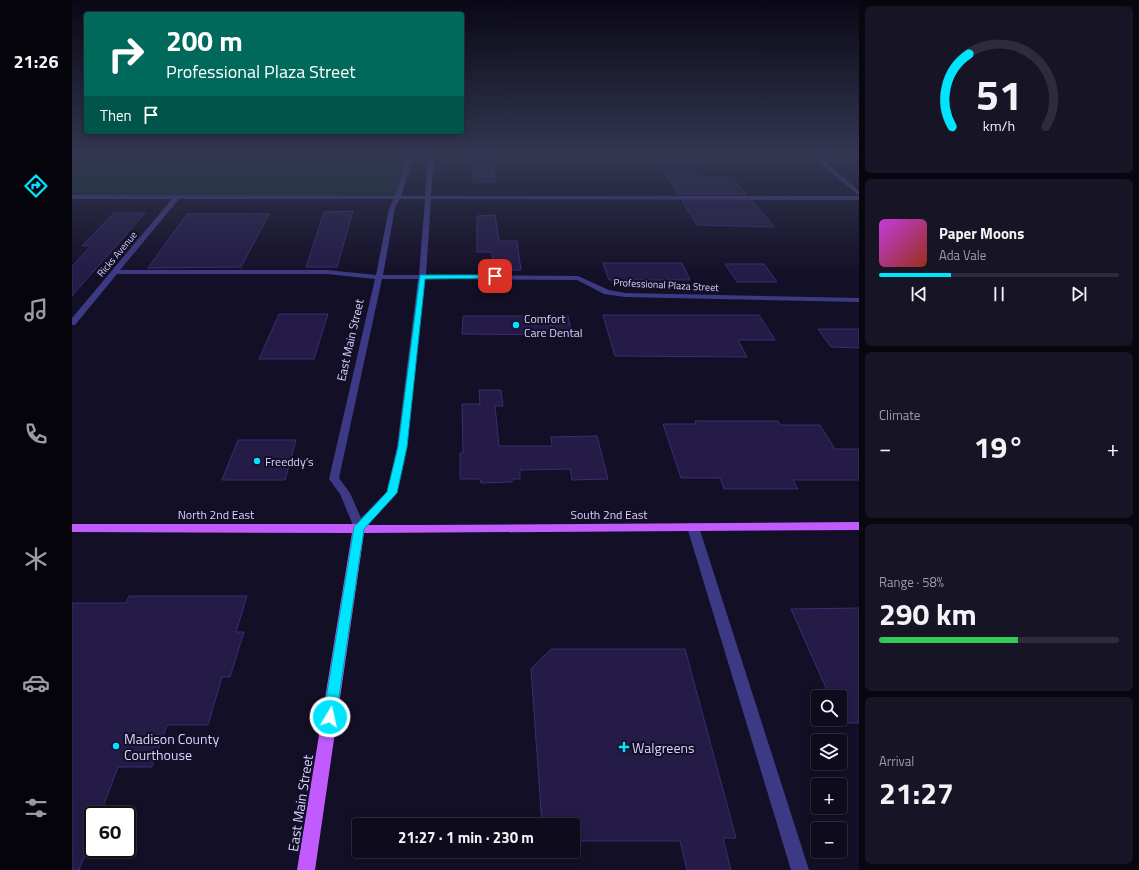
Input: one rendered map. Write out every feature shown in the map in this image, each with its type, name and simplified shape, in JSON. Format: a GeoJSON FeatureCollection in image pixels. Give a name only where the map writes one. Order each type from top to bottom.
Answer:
{"type":"FeatureCollection","features":[{"type":"Feature","properties":{"kind":"main road","name":"South 2nd East"},"geometry":{"type":"LineString","coordinates":[[359,527],[419,529],[859,526]]}},
{"type":"Feature","properties":{"kind":"main road","name":"North 2nd East"},"geometry":{"type":"LineString","coordinates":[[72,528],[359,527]]}},
{"type":"Feature","properties":{"kind":"main road","name":"East Main Street"},"geometry":{"type":"LineString","coordinates":[[306,870],[359,527]]}},
{"type":"Feature","properties":{"kind":"street"},"geometry":{"type":"LineString","coordinates":[[72,197],[859,198]]}},
{"type":"Feature","properties":{"kind":"street","name":"Ricks Avenue"},"geometry":{"type":"LineString","coordinates":[[72,324],[177,197]]}},
{"type":"Feature","properties":{"kind":"street","name":"East Main Street"},"geometry":{"type":"LineString","coordinates":[[359,527],[345,493],[334,479],[379,277],[392,208],[398,197]]}},
{"type":"Feature","properties":{"kind":"street"},"geometry":{"type":"LineString","coordinates":[[359,527],[392,493],[402,447],[422,277],[429,197]]}},
{"type":"Feature","properties":{"kind":"street","name":"Professional Plaza Street"},"geometry":{"type":"LineString","coordinates":[[116,272],[327,272],[379,277],[578,278],[607,292],[625,295],[859,300]]}},
{"type":"Feature","properties":{"kind":"street"},"geometry":{"type":"LineString","coordinates":[[693,527],[800,870]]}},
{"type":"Feature","properties":{"kind":"green space"},"geometry":{"type":"Polygon","coordinates":[[[72,196],[398,196],[398,197],[72,197],[72,196]]]}},
{"type":"Feature","properties":{"kind":"building"},"geometry":{"type":"Polygon","coordinates":[[[682,201],[752,201],[774,227],[697,225],[682,201]]]}},
{"type":"Feature","properties":{"kind":"building"},"geometry":{"type":"Polygon","coordinates":[[[353,211],[337,267],[306,267],[324,212],[353,211]]]}},
{"type":"Feature","properties":{"kind":"building"},"geometry":{"type":"Polygon","coordinates":[[[114,213],[145,213],[72,296],[72,266],[91,246],[82,246],[114,213]]]}},
{"type":"Feature","properties":{"kind":"building"},"geometry":{"type":"Polygon","coordinates":[[[187,214],[269,214],[241,267],[148,268],[187,214]]]}},
{"type":"Feature","properties":{"kind":"building"},"geometry":{"type":"Polygon","coordinates":[[[495,215],[499,241],[517,241],[521,270],[499,270],[498,267],[493,267],[492,252],[477,252],[477,216],[495,215]]]}},
{"type":"Feature","properties":{"kind":"building"},"geometry":{"type":"Polygon","coordinates":[[[603,263],[682,263],[690,280],[609,280],[603,263]]]}},
{"type":"Feature","properties":{"kind":"building"},"geometry":{"type":"Polygon","coordinates":[[[725,264],[764,264],[777,282],[737,282],[725,264]]]}},
{"type":"Feature","properties":{"kind":"building"},"geometry":{"type":"Polygon","coordinates":[[[279,314],[328,314],[314,359],[259,359],[279,314]]]}},
{"type":"Feature","properties":{"kind":"building"},"geometry":{"type":"Polygon","coordinates":[[[603,315],[759,315],[775,340],[738,340],[747,357],[615,356],[603,315]]]}},
{"type":"Feature","properties":{"kind":"building","name":"Comfort Care Dental"},"geometry":{"type":"Polygon","coordinates":[[[463,316],[568,316],[572,335],[462,334],[463,316]]]}},
{"type":"Feature","properties":{"kind":"building"},"geometry":{"type":"Polygon","coordinates":[[[818,329],[859,329],[859,348],[831,347],[818,329]]]}},
{"type":"Feature","properties":{"kind":"building"},"geometry":{"type":"Polygon","coordinates":[[[479,390],[501,390],[503,406],[495,406],[499,446],[552,446],[551,437],[597,436],[608,479],[572,480],[570,469],[520,470],[520,479],[512,479],[512,482],[481,483],[480,479],[460,479],[460,453],[463,453],[462,404],[480,404],[479,390]]]}},
{"type":"Feature","properties":{"kind":"building"},"geometry":{"type":"Polygon","coordinates":[[[695,421],[778,421],[780,425],[820,425],[835,449],[859,449],[859,480],[793,480],[798,489],[724,489],[720,478],[681,478],[663,424],[696,424],[695,421]]]}},
{"type":"Feature","properties":{"kind":"building"},"geometry":{"type":"Polygon","coordinates":[[[238,440],[296,440],[285,480],[222,480],[238,440]]]}},
{"type":"Feature","properties":{"kind":"building","name":"Madison County Courthouse"},"geometry":{"type":"Polygon","coordinates":[[[129,596],[247,596],[236,632],[244,632],[230,677],[222,677],[208,725],[167,725],[152,767],[118,767],[103,806],[84,806],[84,857],[79,870],[72,870],[72,603],[126,603],[129,596]]]}},
{"type":"Feature","properties":{"kind":"building"},"geometry":{"type":"Polygon","coordinates":[[[859,608],[859,723],[847,723],[847,690],[827,690],[791,609],[859,608]]]}},
{"type":"Feature","properties":{"kind":"building","name":"Walgreens"},"geometry":{"type":"Polygon","coordinates":[[[551,649],[685,649],[736,838],[723,838],[731,870],[687,870],[680,841],[580,841],[580,818],[542,818],[531,669],[551,649]]]}},
{"type":"Feature","properties":{"kind":"place","name":"Comfort Care Dental"},"geometry":{"type":"Point","coordinates":[516,325]}},
{"type":"Feature","properties":{"kind":"place","name":"Freeddy’s"},"geometry":{"type":"Point","coordinates":[257,461]}},
{"type":"Feature","properties":{"kind":"place","name":"Madison County Courthouse"},"geometry":{"type":"Point","coordinates":[116,746]}},
{"type":"Feature","properties":{"kind":"place","name":"Walgreens"},"geometry":{"type":"Point","coordinates":[624,747]}},
{"type":"Feature","properties":{"kind":"route"},"geometry":{"type":"LineString","coordinates":[[330,717],[359,527],[392,493],[402,447],[422,277],[495,276]]}}]}
